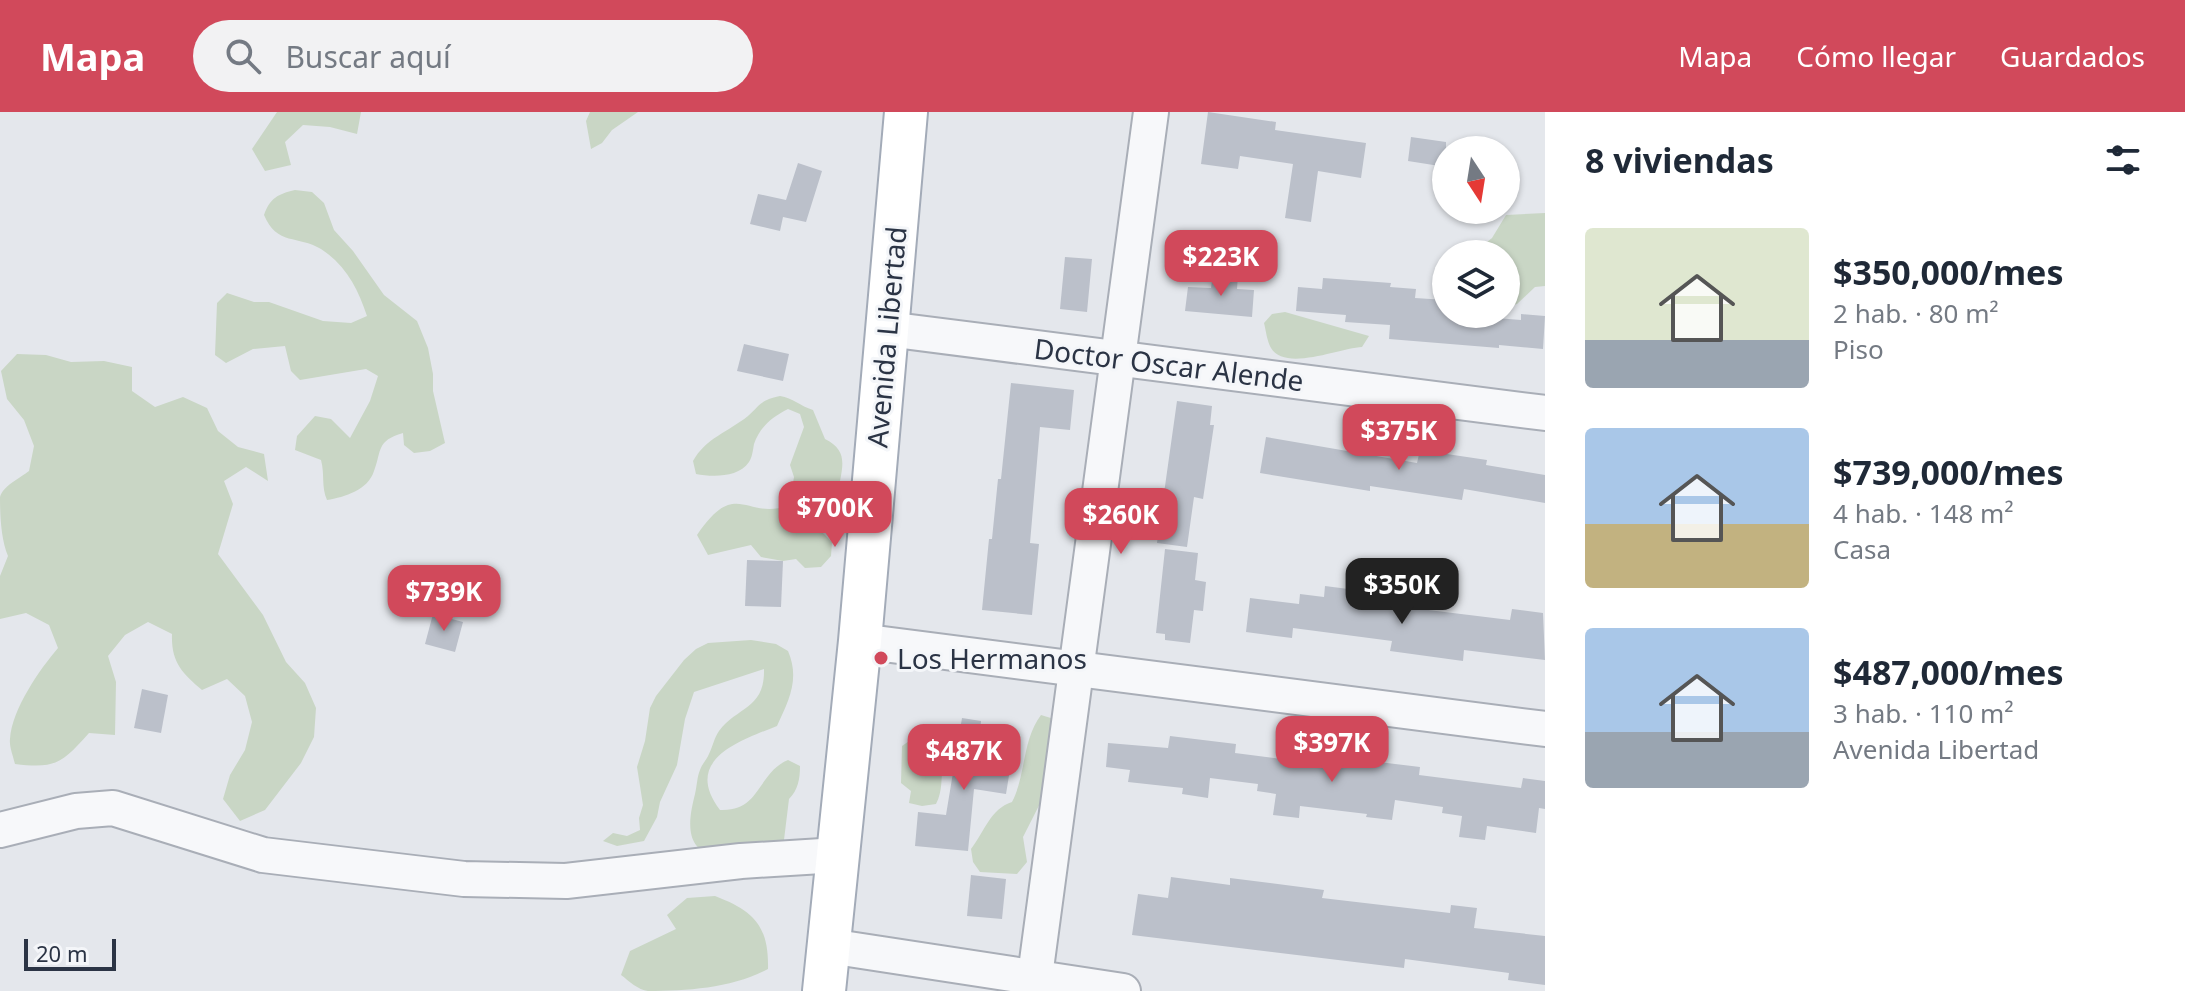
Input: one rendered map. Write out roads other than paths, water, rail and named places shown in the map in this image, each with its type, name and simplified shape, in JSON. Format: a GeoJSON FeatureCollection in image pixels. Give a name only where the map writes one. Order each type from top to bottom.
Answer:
{"type":"FeatureCollection","features":[{"type":"Feature","properties":{"kind":"main road","name":"Avenida Libertad"},"geometry":{"type":"LineString","coordinates":[[824,991],[860,641],[906,112]]}},
{"type":"Feature","properties":{"kind":"street"},"geometry":{"type":"LineString","coordinates":[[1034,984],[1151,112]]}},
{"type":"Feature","properties":{"kind":"street","name":"Doctor Oscar Alende"},"geometry":{"type":"LineString","coordinates":[[887,329],[1545,413]]}},
{"type":"Feature","properties":{"kind":"street"},"geometry":{"type":"LineString","coordinates":[[860,641],[1545,729]]}},
{"type":"Feature","properties":{"kind":"street"},"geometry":{"type":"LineString","coordinates":[[0,830],[76,811],[113,808],[263,855],[464,879],[566,881],[741,861],[838,855]]}},
{"type":"Feature","properties":{"kind":"street"},"geometry":{"type":"LineString","coordinates":[[829,946],[1034,984],[1123,991]]}},
{"type":"Feature","properties":{"kind":"place","name":"Los Hermanos"},"geometry":{"type":"Point","coordinates":[881,658]}}]}
